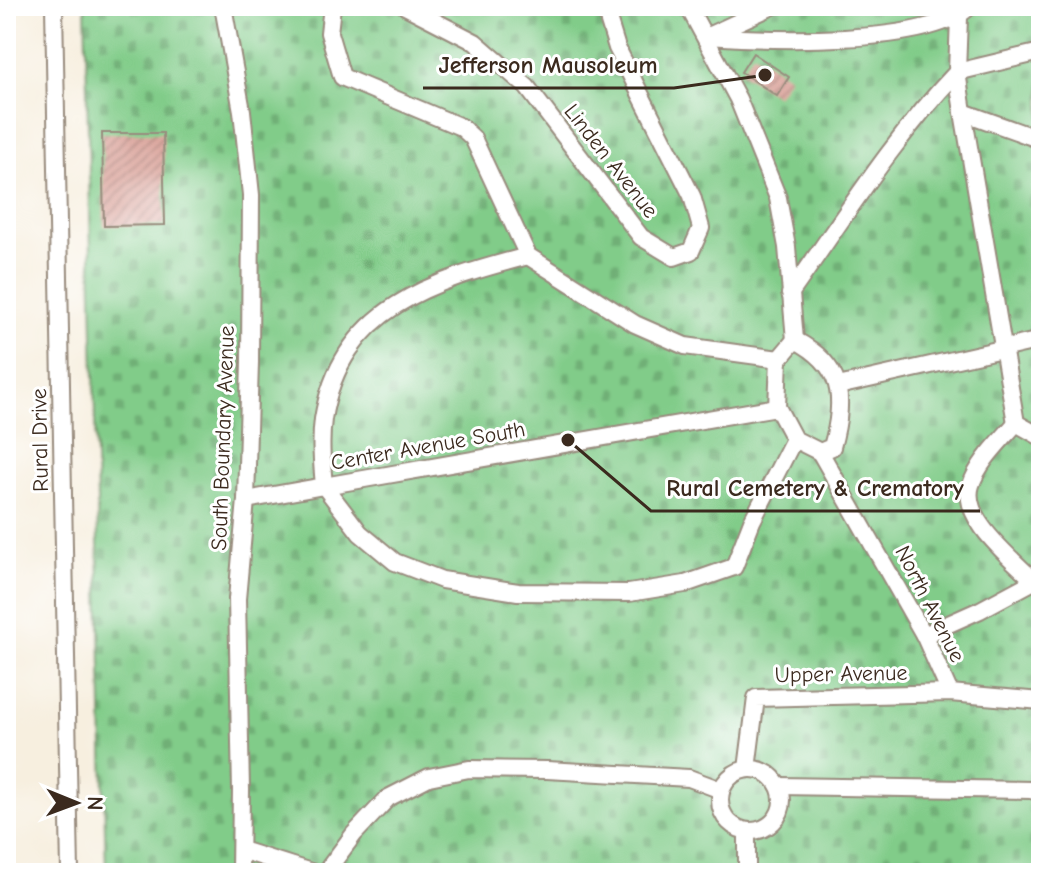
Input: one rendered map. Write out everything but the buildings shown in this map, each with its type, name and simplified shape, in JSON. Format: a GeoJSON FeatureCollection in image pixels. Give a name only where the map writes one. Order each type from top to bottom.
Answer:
{"type":"FeatureCollection","features":[{"type":"Feature","properties":{"kind":"lane","name":"Rural Drive"},"geometry":{"type":"LineString","coordinates":[[54,6],[70,873]]}},
{"type":"Feature","properties":{"kind":"lane","name":"South Boundary Avenue"},"geometry":{"type":"LineString","coordinates":[[223,6],[242,111],[251,195],[246,500],[237,599],[240,873]]}},
{"type":"Feature","properties":{"kind":"lane"},"geometry":{"type":"LineString","coordinates":[[332,6],[329,33],[342,77],[461,127],[473,138],[528,256],[635,324],[685,346],[779,359]]}},
{"type":"Feature","properties":{"kind":"lane","name":"Linden Avenue"},"geometry":{"type":"LineString","coordinates":[[405,6],[475,42],[527,87],[641,237],[674,257],[691,251],[701,228],[692,196],[617,48],[609,22],[610,6]]}},
{"type":"Feature","properties":{"kind":"lane"},"geometry":{"type":"LineString","coordinates":[[688,6],[707,36],[738,99],[778,198],[787,247],[795,340],[779,359],[777,407],[794,439],[820,452],[832,447],[837,428],[838,386],[829,363],[795,340]]}},
{"type":"Feature","properties":{"kind":"lane"},"geometry":{"type":"LineString","coordinates":[[707,36],[773,6]]}},
{"type":"Feature","properties":{"kind":"lane"},"geometry":{"type":"LineString","coordinates":[[707,36],[781,41],[846,38],[907,30],[964,12],[957,72],[1016,423]]}},
{"type":"Feature","properties":{"kind":"lane"},"geometry":{"type":"LineString","coordinates":[[790,294],[898,141],[957,72],[1041,52]]}},
{"type":"Feature","properties":{"kind":"lane"},"geometry":{"type":"LineString","coordinates":[[963,112],[1041,140]]}},
{"type":"Feature","properties":{"kind":"lane"},"geometry":{"type":"LineString","coordinates":[[528,256],[464,273],[411,294],[372,321],[350,347],[331,384],[323,420],[324,486],[360,533],[395,562],[442,580],[518,592],[629,593],[685,584],[734,567],[752,521],[794,439]]}},
{"type":"Feature","properties":{"kind":"lane"},"geometry":{"type":"LineString","coordinates":[[838,386],[1041,340]]}},
{"type":"Feature","properties":{"kind":"lane","name":"Center Avenue South"},"geometry":{"type":"LineString","coordinates":[[246,500],[777,407]]}},
{"type":"Feature","properties":{"kind":"lane"},"geometry":{"type":"LineString","coordinates":[[1016,423],[1041,437]]}},
{"type":"Feature","properties":{"kind":"lane"},"geometry":{"type":"LineString","coordinates":[[924,635],[1038,582],[981,526],[971,508],[970,486],[985,459],[1016,423]]}},
{"type":"Feature","properties":{"kind":"lane","name":"North Avenue"},"geometry":{"type":"LineString","coordinates":[[820,452],[924,635],[950,693]]}},
{"type":"Feature","properties":{"kind":"lane"},"geometry":{"type":"LineString","coordinates":[[950,693],[1041,701]]}},
{"type":"Feature","properties":{"kind":"lane","name":"Upper Avenue"},"geometry":{"type":"LineString","coordinates":[[747,769],[756,698],[950,693]]}},
{"type":"Feature","properties":{"kind":"lane"},"geometry":{"type":"LineString","coordinates":[[325,873],[354,834],[388,798],[429,777],[469,769],[547,770],[689,778],[721,790]]}},
{"type":"Feature","properties":{"kind":"lane"},"geometry":{"type":"LineString","coordinates":[[747,769],[766,772],[779,786],[783,799],[780,813],[772,824],[761,830],[747,832],[730,824],[720,808],[721,790],[731,775],[747,769]]}},
{"type":"Feature","properties":{"kind":"lane"},"geometry":{"type":"LineString","coordinates":[[779,786],[1001,789],[1041,793]]}},
{"type":"Feature","properties":{"kind":"lane"},"geometry":{"type":"LineString","coordinates":[[747,832],[747,873]]}},
{"type":"Feature","properties":{"kind":"lane"},"geometry":{"type":"LineString","coordinates":[[241,850],[314,873]]}},
{"type":"Feature","properties":{"kind":"green space"},"geometry":{"type":"Polygon","coordinates":[[[85,6],[1041,6],[1041,873],[106,873],[85,6]]]}},
{"type":"Feature","properties":{"kind":"place","name":"Jefferson Mausoleum"},"geometry":{"type":"Point","coordinates":[765,75]}},
{"type":"Feature","properties":{"kind":"place","name":"Rural Cemetery & Crematory"},"geometry":{"type":"Point","coordinates":[568,440]}}]}
